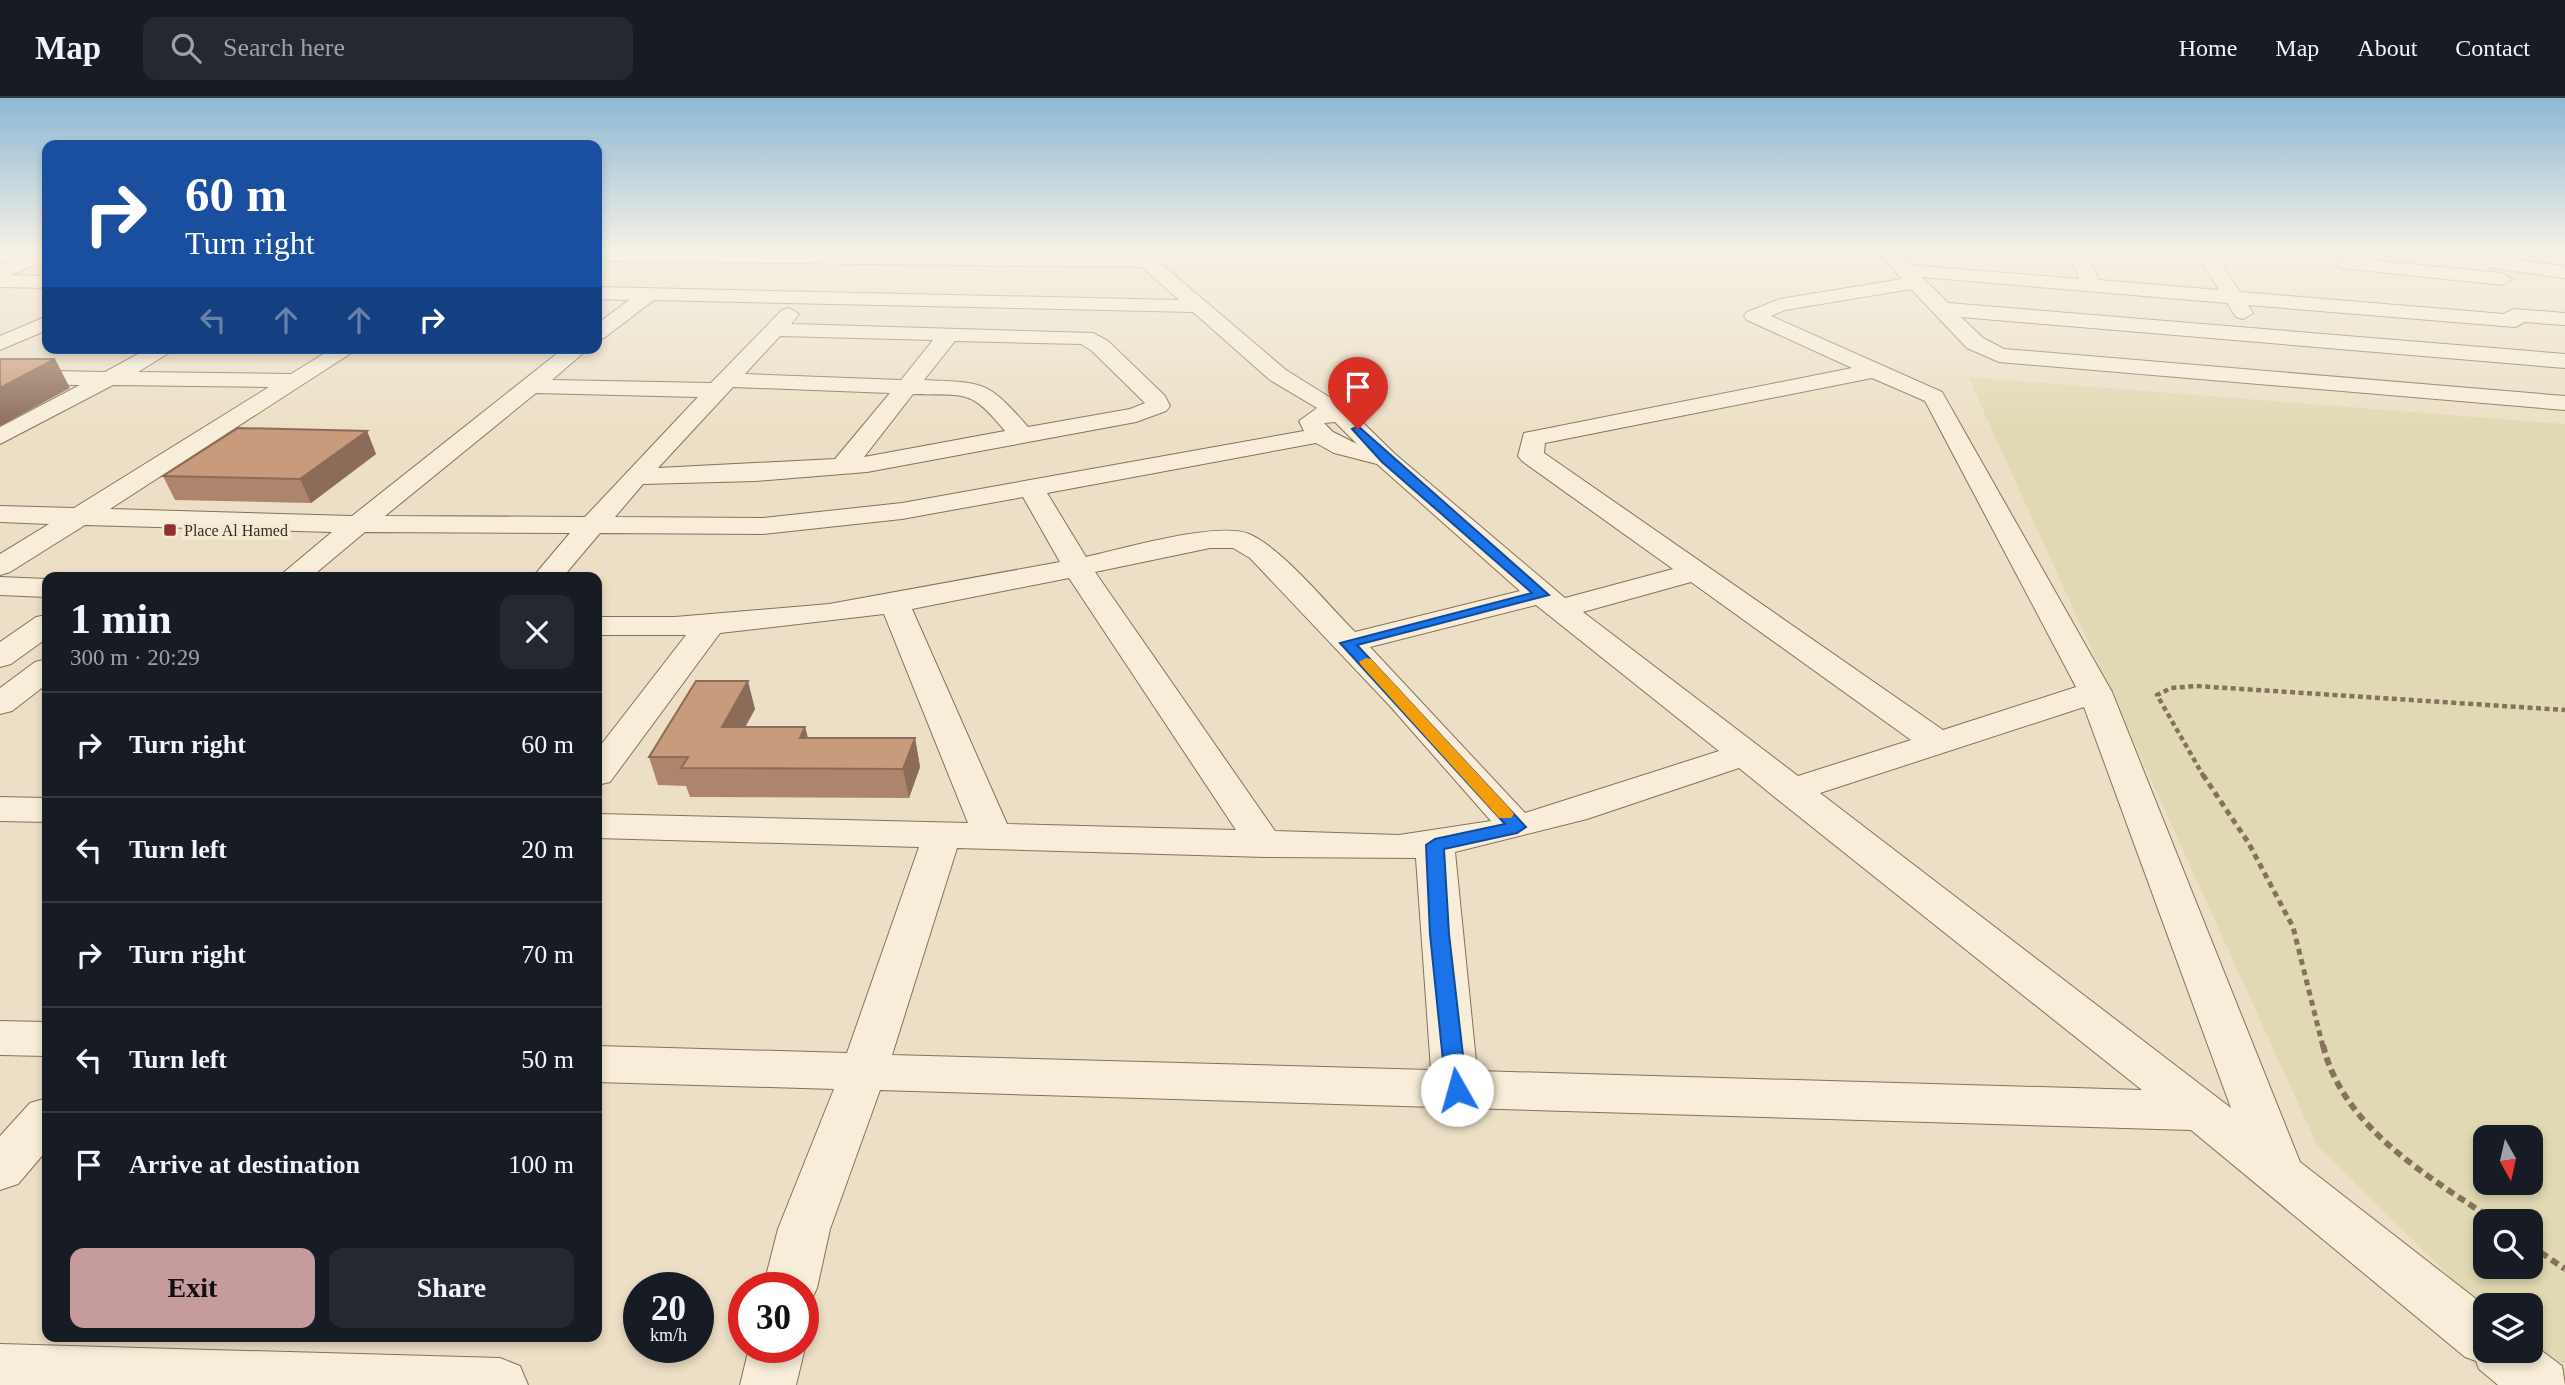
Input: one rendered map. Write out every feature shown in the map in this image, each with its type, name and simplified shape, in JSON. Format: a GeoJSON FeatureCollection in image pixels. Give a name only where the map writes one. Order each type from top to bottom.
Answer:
{"type":"FeatureCollection","features":[{"type":"Feature","properties":{"kind":"street"},"geometry":{"type":"LineString","coordinates":[[602,330],[627,311]]}},
{"type":"Feature","properties":{"kind":"street"},"geometry":{"type":"LineString","coordinates":[[552,572],[636,476],[792,311]]}},
{"type":"Feature","properties":{"kind":"street"},"geometry":{"type":"LineString","coordinates":[[1204,311],[1278,375],[1297,388],[1313,394],[1342,415],[1551,602],[2201,1111],[2473,1329]]}},
{"type":"Feature","properties":{"kind":"street"},"geometry":{"type":"LineString","coordinates":[[1766,311],[1754,316],[1934,397],[2095,692],[2281,1176]]}},
{"type":"Feature","properties":{"kind":"street"},"geometry":{"type":"LineString","coordinates":[[1944,311],[1975,344],[1988,352],[2070,363],[2565,403]]}},
{"type":"Feature","properties":{"kind":"street"},"geometry":{"type":"LineString","coordinates":[[1963,311],[2565,361]]}},
{"type":"Feature","properties":{"kind":"street"},"geometry":{"type":"LineString","coordinates":[[2242,311],[2288,382]]}},
{"type":"Feature","properties":{"kind":"street"},"geometry":{"type":"LineString","coordinates":[[2384,311],[2565,319]]}},
{"type":"Feature","properties":{"kind":"street"},"geometry":{"type":"LineString","coordinates":[[2512,311],[2527,359],[2533,401]]}},
{"type":"Feature","properties":{"kind":"street"},"geometry":{"type":"LineString","coordinates":[[2046,319],[2070,363]]}},
{"type":"Feature","properties":{"kind":"street"},"geometry":{"type":"LineString","coordinates":[[0,344],[42,324]]}},
{"type":"Feature","properties":{"kind":"street"},"geometry":{"type":"LineString","coordinates":[[636,476],[843,466],[1136,415],[1154,409],[1158,403],[1100,346],[1085,338],[774,330]]}},
{"type":"Feature","properties":{"kind":"street"},"geometry":{"type":"LineString","coordinates":[[843,466],[911,385],[950,333]]}},
{"type":"Feature","properties":{"kind":"street"},"geometry":{"type":"LineString","coordinates":[[0,437],[155,354]]}},
{"type":"Feature","properties":{"kind":"street"},"geometry":{"type":"LineString","coordinates":[[0,566],[339,354]]}},
{"type":"Feature","properties":{"kind":"street"},"geometry":{"type":"LineString","coordinates":[[299,572],[570,354]]}},
{"type":"Feature","properties":{"kind":"street"},"geometry":{"type":"LineString","coordinates":[[1872,371],[1533,438],[1531,456],[1937,742]]}},
{"type":"Feature","properties":{"kind":"street"},"geometry":{"type":"LineString","coordinates":[[0,377],[296,381]]}},
{"type":"Feature","properties":{"kind":"street"},"geometry":{"type":"LineString","coordinates":[[529,386],[911,385],[960,388],[982,393],[1068,463]]}},
{"type":"Feature","properties":{"kind":"street"},"geometry":{"type":"LineString","coordinates":[[1297,388],[1299,403],[1323,434]]}},
{"type":"Feature","properties":{"kind":"street"},"geometry":{"type":"LineString","coordinates":[[1323,434],[1320,414],[1342,415]]}},
{"type":"Feature","properties":{"kind":"street"},"geometry":{"type":"LineString","coordinates":[[0,514],[359,524],[722,528],[803,523],[902,511],[1031,487],[1068,463],[1166,465],[1323,434],[1378,449]]}},
{"type":"Feature","properties":{"kind":"street"},"geometry":{"type":"LineString","coordinates":[[1031,487],[1077,569],[1152,684],[1265,845]]}},
{"type":"Feature","properties":{"kind":"street"},"geometry":{"type":"LineString","coordinates":[[602,626],[710,626],[895,604],[1210,540],[1238,540],[1260,552],[1517,827]]}},
{"type":"Feature","properties":{"kind":"street"},"geometry":{"type":"LineString","coordinates":[[1347,643],[1696,572]]}},
{"type":"Feature","properties":{"kind":"street"},"geometry":{"type":"LineString","coordinates":[[0,586],[42,588]]}},
{"type":"Feature","properties":{"kind":"street"},"geometry":{"type":"LineString","coordinates":[[895,604],[993,838]]}},
{"type":"Feature","properties":{"kind":"street"},"geometry":{"type":"LineString","coordinates":[[602,767],[710,626]]}},
{"type":"Feature","properties":{"kind":"street"},"geometry":{"type":"LineString","coordinates":[[0,657],[42,628]]}},
{"type":"Feature","properties":{"kind":"street"},"geometry":{"type":"LineString","coordinates":[[0,704],[42,673]]}},
{"type":"Feature","properties":{"kind":"street"},"geometry":{"type":"LineString","coordinates":[[1790,791],[2095,692]]}},
{"type":"Feature","properties":{"kind":"street"},"geometry":{"type":"LineString","coordinates":[[602,826],[1265,845],[1435,845],[1517,827],[1743,755]]}},
{"type":"Feature","properties":{"kind":"street"},"geometry":{"type":"LineString","coordinates":[[0,809],[42,810]]}},
{"type":"Feature","properties":{"kind":"street"},"geometry":{"type":"LineString","coordinates":[[794,1272],[804,1229],[863,1073],[942,836]]}},
{"type":"Feature","properties":{"kind":"street"},"geometry":{"type":"LineString","coordinates":[[1435,845],[1440,934],[1457,1090]]}},
{"type":"Feature","properties":{"kind":"street"},"geometry":{"type":"LineString","coordinates":[[0,1038],[42,1040]]}},
{"type":"Feature","properties":{"kind":"street"},"geometry":{"type":"LineString","coordinates":[[602,1064],[2201,1111]]}},
{"type":"Feature","properties":{"kind":"street"},"geometry":{"type":"LineString","coordinates":[[0,1169],[42,1123]]}},
{"type":"Feature","properties":{"kind":"street"},"geometry":{"type":"LineString","coordinates":[[768,1385],[773,1363]]}},
{"type":"Feature","properties":{"kind":"street"},"geometry":{"type":"LineString","coordinates":[[2515,1363],[2542,1385]]}},
{"type":"Feature","properties":{"kind":"street"},"geometry":{"type":"LineString","coordinates":[[0,1371],[500,1385]]}},
{"type":"Feature","properties":{"kind":"path"},"geometry":{"type":"LineString","coordinates":[[2477,1209],[2406,1160],[2358,1114],[2327,1063],[2293,928],[2248,842],[2200,771],[2157,695],[2164,690],[2178,687],[2221,688],[2565,710]]}},
{"type":"Feature","properties":{"kind":"path"},"geometry":{"type":"LineString","coordinates":[[2543,1254],[2565,1269]]}},
{"type":"Feature","properties":{"kind":"shaded area"},"geometry":{"type":"Polygon","coordinates":[[[1968,377],[2565,424],[2565,1385],[2542,1363],[2543,1293],[2473,1293],[2473,1299],[2317,1145],[1968,377]]]}},
{"type":"Feature","properties":{"kind":"building"},"geometry":{"type":"Polygon","coordinates":[[[0,359],[55,359],[0,388],[0,359]]]}},
{"type":"Feature","properties":{"kind":"building"},"geometry":{"type":"Polygon","coordinates":[[[238,428],[367,431],[300,479],[163,476],[238,428]]]}},
{"type":"Feature","properties":{"kind":"building"},"geometry":{"type":"Polygon","coordinates":[[[696,681],[748,681],[722,727],[805,727],[800,738],[915,738],[903,769],[681,768],[688,757],[649,757],[696,681]]]}},
{"type":"Feature","properties":{"kind":"slow traffic"},"geometry":{"type":"LineString","coordinates":[[1366,662],[1505,814]]}},
{"type":"Feature","properties":{"kind":"place","name":"Place Al Hamed"},"geometry":{"type":"Point","coordinates":[170,530]}},
{"type":"Feature","properties":{"kind":"route"},"geometry":{"type":"LineString","coordinates":[[1358,429],[1387,460],[1542,595],[1347,643],[1402,699],[1517,827],[1435,845],[1447,1013],[1457,1090]]}}]}
